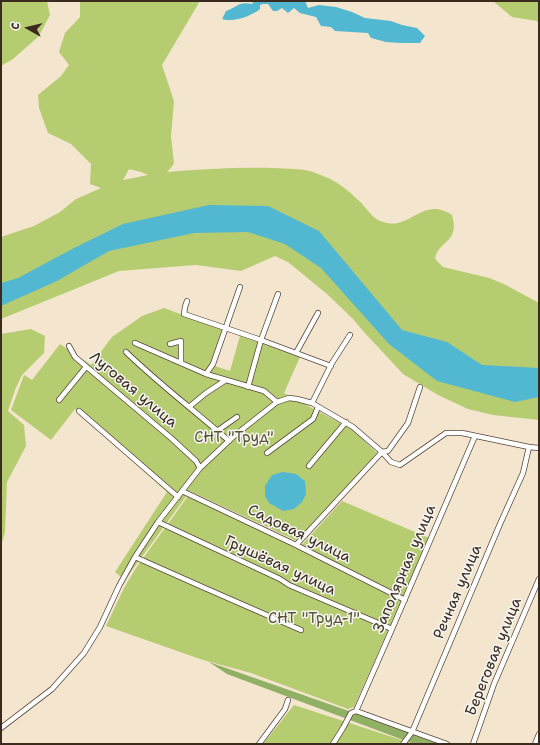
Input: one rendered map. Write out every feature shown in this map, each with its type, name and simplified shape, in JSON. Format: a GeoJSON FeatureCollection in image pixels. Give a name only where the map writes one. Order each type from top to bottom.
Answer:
{"type":"FeatureCollection","features":[{"type":"Feature","properties":{"kind":"street"},"geometry":{"type":"LineString","coordinates":[[206,374],[213,364],[240,287]]}},
{"type":"Feature","properties":{"kind":"street"},"geometry":{"type":"LineString","coordinates":[[248,387],[261,340],[278,294]]}},
{"type":"Feature","properties":{"kind":"street"},"geometry":{"type":"LineString","coordinates":[[187,302],[184,314],[331,366]]}},
{"type":"Feature","properties":{"kind":"street"},"geometry":{"type":"LineString","coordinates":[[296,353],[318,313]]}},
{"type":"Feature","properties":{"kind":"street"},"geometry":{"type":"LineString","coordinates":[[312,403],[331,366],[350,335]]}},
{"type":"Feature","properties":{"kind":"street"},"geometry":{"type":"LineString","coordinates":[[170,344],[181,341],[181,363]]}},
{"type":"Feature","properties":{"kind":"street"},"geometry":{"type":"LineString","coordinates":[[135,343],[206,374],[264,391],[277,402]]}},
{"type":"Feature","properties":{"kind":"street","name":"Луговая улица"},"geometry":{"type":"LineString","coordinates":[[69,346],[75,357],[171,438],[196,461],[200,468]]}},
{"type":"Feature","properties":{"kind":"street"},"geometry":{"type":"LineString","coordinates":[[126,352],[143,369],[229,441]]}},
{"type":"Feature","properties":{"kind":"street"},"geometry":{"type":"LineString","coordinates":[[59,400],[86,367]]}},
{"type":"Feature","properties":{"kind":"street"},"geometry":{"type":"LineString","coordinates":[[189,407],[206,393],[226,380]]}},
{"type":"Feature","properties":{"kind":"street"},"geometry":{"type":"LineString","coordinates":[[296,545],[382,452],[388,451],[408,423],[420,388]]}},
{"type":"Feature","properties":{"kind":"street"},"geometry":{"type":"LineString","coordinates":[[1,728],[52,689],[84,653],[100,627],[119,586],[136,557],[158,522],[200,468],[229,441],[277,402],[289,398],[312,403],[346,422],[382,452],[391,462],[400,465],[446,433],[462,433],[539,448]]}},
{"type":"Feature","properties":{"kind":"street"},"geometry":{"type":"LineString","coordinates":[[268,453],[313,419],[318,407]]}},
{"type":"Feature","properties":{"kind":"street"},"geometry":{"type":"LineString","coordinates":[[79,411],[178,497]]}},
{"type":"Feature","properties":{"kind":"street"},"geometry":{"type":"LineString","coordinates":[[217,431],[237,417]]}},
{"type":"Feature","properties":{"kind":"street"},"geometry":{"type":"LineString","coordinates":[[309,466],[346,422]]}},
{"type":"Feature","properties":{"kind":"street","name":"Заполярная улица"},"geometry":{"type":"LineString","coordinates":[[333,744],[351,713],[356,711],[475,436]]}},
{"type":"Feature","properties":{"kind":"street","name":"Речная улица"},"geometry":{"type":"LineString","coordinates":[[403,744],[412,732],[523,473],[529,447]]}},
{"type":"Feature","properties":{"kind":"street","name":"Садовая улица"},"geometry":{"type":"LineString","coordinates":[[182,491],[296,545],[405,600]]}},
{"type":"Feature","properties":{"kind":"street","name":"Грушёвая улица"},"geometry":{"type":"LineString","coordinates":[[158,522],[290,585],[392,629]]}},
{"type":"Feature","properties":{"kind":"street"},"geometry":{"type":"LineString","coordinates":[[136,557],[302,630]]}},
{"type":"Feature","properties":{"kind":"street","name":"Береговая улица"},"geometry":{"type":"LineString","coordinates":[[473,744],[494,684],[539,579]]}},
{"type":"Feature","properties":{"kind":"street"},"geometry":{"type":"LineString","coordinates":[[258,744],[285,708],[288,700]]}},
{"type":"Feature","properties":{"kind":"street"},"geometry":{"type":"LineString","coordinates":[[356,711],[447,744]]}},
{"type":"Feature","properties":{"kind":"street"},"geometry":{"type":"LineString","coordinates":[[535,744],[539,734]]}},
{"type":"Feature","properties":{"kind":"green space"},"geometry":{"type":"Polygon","coordinates":[[[1,1],[47,1],[50,15],[39,36],[13,59],[1,66],[1,1]]]}},
{"type":"Feature","properties":{"kind":"green space"},"geometry":{"type":"Polygon","coordinates":[[[80,1],[200,1],[162,65],[174,101],[171,136],[174,164],[167,172],[247,168],[304,170],[313,172],[341,185],[361,202],[373,216],[387,223],[403,221],[425,210],[433,209],[442,210],[452,215],[454,224],[453,231],[448,240],[437,252],[435,258],[437,261],[443,267],[489,278],[504,284],[539,303],[539,420],[493,415],[468,409],[438,395],[403,374],[353,319],[327,294],[288,262],[275,256],[241,271],[196,265],[119,271],[1,319],[1,237],[34,226],[60,212],[76,199],[101,188],[90,184],[91,164],[71,144],[48,133],[39,108],[38,95],[61,76],[69,65],[59,52],[65,33],[80,17],[80,1]],[[129,169],[123,180],[148,175],[129,169]]]}},
{"type":"Feature","properties":{"kind":"green space"},"geometry":{"type":"Polygon","coordinates":[[[493,1],[539,1],[539,25],[537,21],[512,17],[493,1]]]}},
{"type":"Feature","properties":{"kind":"green space","name":"СНТ \"Труд\""},"geometry":{"type":"Polygon","coordinates":[[[164,308],[223,330],[212,365],[230,371],[240,336],[300,357],[284,393],[353,430],[377,453],[297,541],[190,491],[125,580],[115,572],[167,492],[75,409],[51,440],[11,410],[24,375],[32,380],[60,344],[91,365],[112,337],[142,316],[164,308]]]}},
{"type":"Feature","properties":{"kind":"green space"},"geometry":{"type":"Polygon","coordinates":[[[31,329],[45,336],[44,353],[22,375],[8,411],[24,425],[26,446],[7,482],[5,532],[1,546],[1,334],[31,329]]]}},
{"type":"Feature","properties":{"kind":"green space","name":"СНТ \"Труд-1\""},"geometry":{"type":"Polygon","coordinates":[[[188,496],[300,547],[342,501],[429,538],[354,707],[348,709],[251,673],[203,660],[106,626],[124,588],[136,568],[188,496]]]}},
{"type":"Feature","properties":{"kind":"green space"},"geometry":{"type":"Polygon","coordinates":[[[209,662],[443,744],[414,744],[227,674],[209,662]]]}},
{"type":"Feature","properties":{"kind":"green space"},"geometry":{"type":"Polygon","coordinates":[[[294,705],[414,744],[263,744],[294,705]]]}},
{"type":"Feature","properties":{"kind":"water"},"geometry":{"type":"Polygon","coordinates":[[[254,1],[305,1],[308,8],[319,5],[336,7],[365,18],[391,21],[417,28],[425,36],[420,43],[386,42],[371,38],[368,33],[335,31],[331,27],[321,26],[316,17],[300,13],[294,8],[288,13],[282,8],[277,11],[273,11],[268,4],[260,5],[260,9],[243,18],[232,20],[222,19],[226,11],[244,3],[252,4],[254,1]]]}},
{"type":"Feature","properties":{"kind":"water"},"geometry":{"type":"Polygon","coordinates":[[[209,205],[268,206],[319,231],[402,330],[447,342],[482,365],[539,368],[539,397],[515,402],[437,381],[389,344],[321,268],[285,244],[248,232],[194,233],[109,251],[57,281],[1,306],[1,283],[18,278],[123,224],[209,205]]]}},
{"type":"Feature","properties":{"kind":"water"},"geometry":{"type":"Polygon","coordinates":[[[283,472],[296,474],[305,481],[306,494],[302,502],[294,509],[283,511],[269,503],[265,496],[265,486],[272,475],[283,472]]]}}]}
